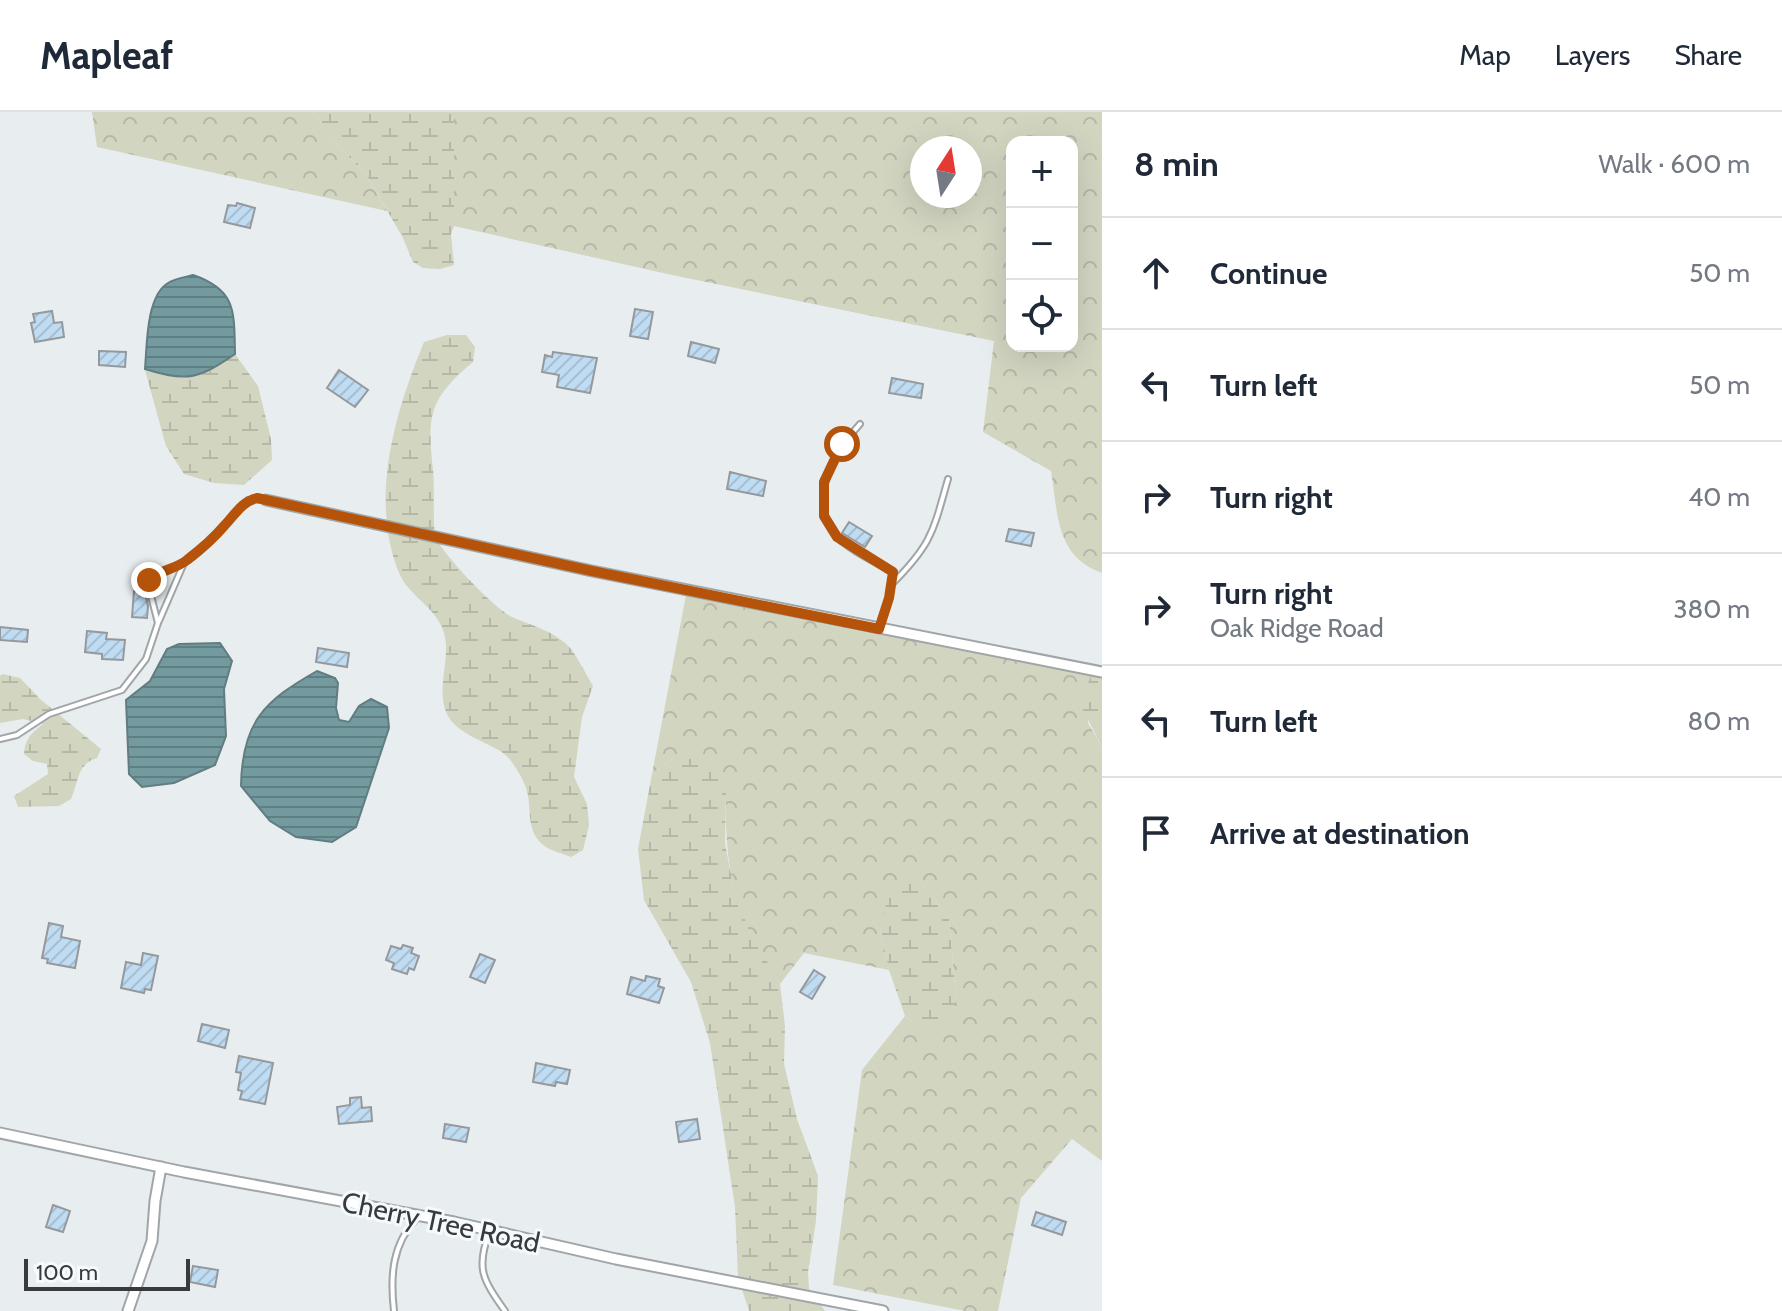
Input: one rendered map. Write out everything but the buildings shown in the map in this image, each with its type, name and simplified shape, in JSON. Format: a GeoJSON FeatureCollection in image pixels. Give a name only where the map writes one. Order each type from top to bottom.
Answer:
{"type":"FeatureCollection","features":[{"type":"Feature","properties":{"kind":"street"},"geometry":{"type":"LineString","coordinates":[[266,500],[592,571],[1102,672]]}},
{"type":"Feature","properties":{"kind":"street","name":"Cherry Tree Road"},"geometry":{"type":"LineString","coordinates":[[0,1133],[883,1311]]}},
{"type":"Feature","properties":{"kind":"street"},"geometry":{"type":"LineString","coordinates":[[128,1311],[152,1241],[161,1167]]}},
{"type":"Feature","properties":{"kind":"lane"},"geometry":{"type":"LineString","coordinates":[[860,424],[842,444],[824,482],[824,516],[837,537],[893,572],[879,629]]}},
{"type":"Feature","properties":{"kind":"lane"},"geometry":{"type":"LineString","coordinates":[[891,586],[926,546],[934,530],[948,479]]}},
{"type":"Feature","properties":{"kind":"lane"},"geometry":{"type":"LineString","coordinates":[[158,623],[149,580],[184,563],[223,528],[248,500],[266,500]]}},
{"type":"Feature","properties":{"kind":"lane"},"geometry":{"type":"LineString","coordinates":[[0,739],[17,735],[49,714],[122,690],[146,659],[184,563]]}},
{"type":"Feature","properties":{"kind":"lane"},"geometry":{"type":"LineString","coordinates":[[394,1311],[391,1285],[393,1264],[400,1241],[419,1216]]}},
{"type":"Feature","properties":{"kind":"lane"},"geometry":{"type":"LineString","coordinates":[[490,1231],[481,1257],[482,1273],[505,1311]]}},
{"type":"Feature","properties":{"kind":"green space"},"geometry":{"type":"Polygon","coordinates":[[[92,112],[314,112],[333,140],[367,176],[387,211],[97,147],[92,112]]]}},
{"type":"Feature","properties":{"kind":"green space"},"geometry":{"type":"Polygon","coordinates":[[[314,112],[454,112],[454,226],[451,234],[454,265],[440,269],[423,268],[413,262],[403,238],[367,176],[333,140],[314,112]]]}},
{"type":"Feature","properties":{"kind":"green space"},"geometry":{"type":"Polygon","coordinates":[[[454,112],[1102,112],[1102,573],[1075,556],[1067,544],[1058,517],[1051,471],[983,432],[994,341],[672,275],[454,226],[454,112]]]}},
{"type":"Feature","properties":{"kind":"green space"},"geometry":{"type":"Polygon","coordinates":[[[447,335],[466,335],[475,347],[473,362],[439,398],[431,421],[436,537],[458,568],[494,604],[512,617],[551,633],[565,643],[593,686],[582,717],[574,777],[587,804],[589,825],[583,850],[571,857],[546,847],[535,835],[526,788],[506,755],[462,730],[448,716],[443,697],[446,646],[442,627],[404,581],[390,544],[386,486],[395,427],[424,342],[447,335]]]}},
{"type":"Feature","properties":{"kind":"green space"},"geometry":{"type":"Polygon","coordinates":[[[235,354],[258,386],[271,439],[272,460],[244,485],[214,483],[184,474],[166,446],[145,370],[172,376],[193,376],[235,354]]]}},
{"type":"Feature","properties":{"kind":"green space"},"geometry":{"type":"Polygon","coordinates":[[[687,590],[1092,673],[1088,723],[1102,747],[1102,1161],[1072,1139],[1021,1198],[998,1311],[965,1311],[833,1285],[862,1070],[905,1016],[924,1029],[956,998],[949,918],[917,877],[880,929],[889,970],[804,953],[780,984],[751,936],[736,896],[727,845],[726,793],[674,758],[652,774],[687,590]]]}},
{"type":"Feature","properties":{"kind":"green space"},"geometry":{"type":"Polygon","coordinates":[[[1092,673],[1102,675],[1102,747],[1080,704],[1092,673]]]}},
{"type":"Feature","properties":{"kind":"green space"},"geometry":{"type":"Polygon","coordinates":[[[2,674],[20,678],[40,699],[101,749],[97,758],[82,769],[71,799],[59,806],[18,807],[14,796],[48,774],[47,764],[33,761],[24,754],[29,737],[43,724],[23,719],[0,723],[2,674]]]}},
{"type":"Feature","properties":{"kind":"green space"},"geometry":{"type":"Polygon","coordinates":[[[674,758],[693,759],[714,769],[726,793],[725,843],[732,880],[748,929],[780,984],[785,1026],[784,1064],[797,1119],[818,1176],[809,1289],[825,1311],[749,1311],[738,1277],[735,1207],[710,1043],[691,982],[644,900],[638,849],[652,774],[674,758]]]}},
{"type":"Feature","properties":{"kind":"green space"},"geometry":{"type":"Polygon","coordinates":[[[917,877],[949,918],[956,998],[952,1019],[941,1028],[924,1029],[905,1016],[889,970],[880,929],[890,889],[917,877]]]}},
{"type":"Feature","properties":{"kind":"water"},"geometry":{"type":"Polygon","coordinates":[[[193,275],[218,288],[230,304],[235,354],[193,376],[172,376],[145,369],[149,322],[155,299],[168,283],[193,275]]]}},
{"type":"Feature","properties":{"kind":"water"},"geometry":{"type":"Polygon","coordinates":[[[220,643],[232,661],[224,689],[226,736],[215,765],[174,783],[142,787],[129,774],[126,700],[150,681],[167,649],[179,644],[220,643]]]}},
{"type":"Feature","properties":{"kind":"water"},"geometry":{"type":"Polygon","coordinates":[[[317,671],[335,678],[338,683],[336,708],[339,720],[349,722],[359,706],[371,699],[387,707],[389,728],[356,827],[332,842],[296,837],[270,821],[241,786],[246,745],[260,716],[283,693],[317,671]]]}},
{"type":"Feature","properties":{"kind":"route"},"geometry":{"type":"LineString","coordinates":[[149,580],[184,563],[223,528],[240,507],[248,500],[257,498],[879,629],[893,572],[837,537],[824,516],[824,482],[842,444]]}}]}
